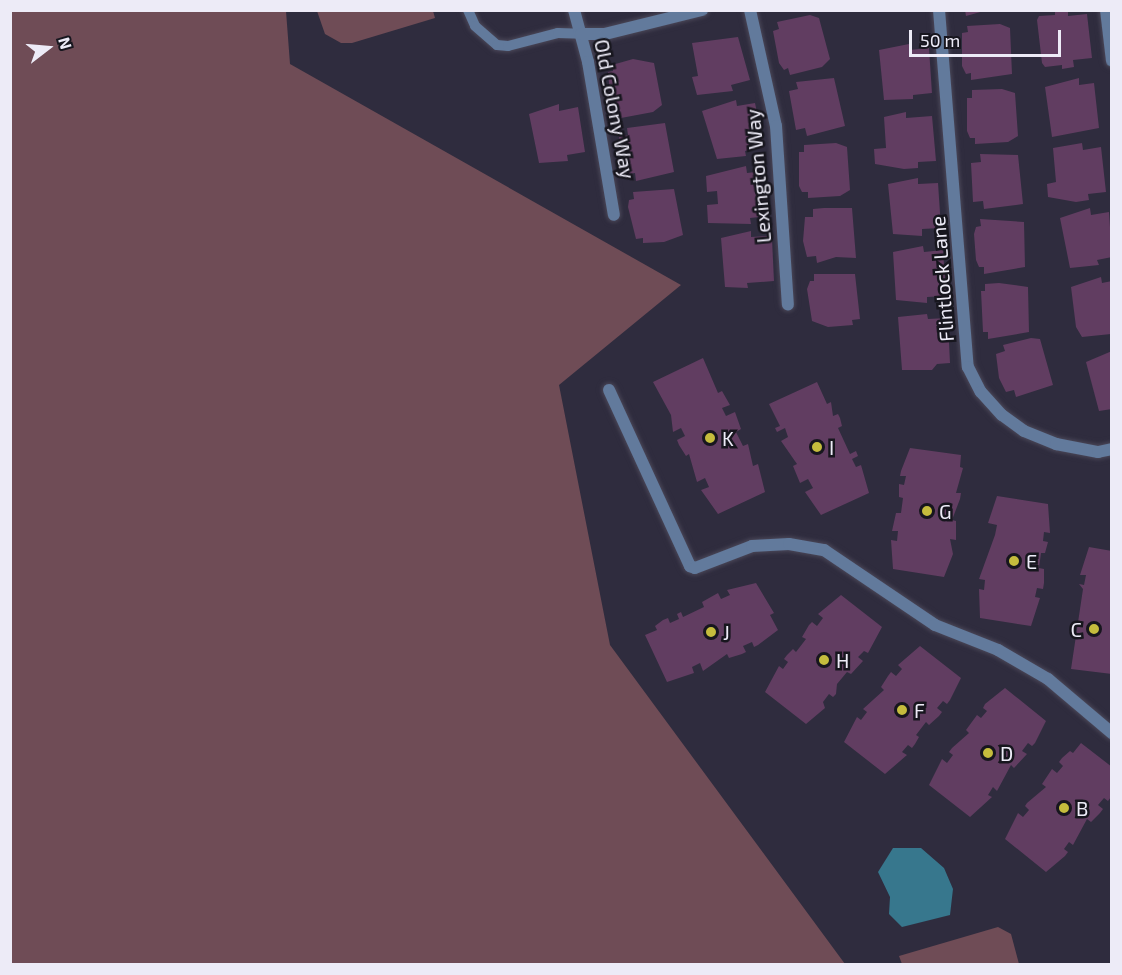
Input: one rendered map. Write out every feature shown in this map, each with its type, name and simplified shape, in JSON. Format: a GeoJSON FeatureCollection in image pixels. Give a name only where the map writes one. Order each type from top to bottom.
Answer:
{"type":"FeatureCollection","features":[{"type":"Feature","properties":{"kind":"street","name":"Old Colony Way"},"geometry":{"type":"LineString","coordinates":[[574,10],[581,34],[614,215]]}},
{"type":"Feature","properties":{"kind":"street"},"geometry":{"type":"LineString","coordinates":[[581,34],[604,34],[702,10]]}},
{"type":"Feature","properties":{"kind":"street","name":"Lexington Way"},"geometry":{"type":"LineString","coordinates":[[750,10],[776,126],[788,305]]}},
{"type":"Feature","properties":{"kind":"street","name":"Flintlock Lane"},"geometry":{"type":"LineString","coordinates":[[939,10],[944,39],[968,367],[981,392],[1002,415],[1024,431],[1056,444],[1098,452],[1112,449]]}},
{"type":"Feature","properties":{"kind":"street"},"geometry":{"type":"LineString","coordinates":[[1106,10],[1112,61]]}},
{"type":"Feature","properties":{"kind":"street"},"geometry":{"type":"LineString","coordinates":[[609,390],[690,566],[695,568],[752,546],[789,544],[824,550],[935,625],[998,650],[1048,680],[1112,733]]}},
{"type":"Feature","properties":{"kind":"lane"},"geometry":{"type":"LineString","coordinates":[[468,10],[475,26],[497,45],[508,46],[558,33],[581,34]]}},
{"type":"Feature","properties":{"kind":"shaded area"},"geometry":{"type":"Polygon","coordinates":[[[10,11],[286,11],[290,64],[681,285],[559,385],[610,645],[845,964],[11,964],[10,11]]]}},
{"type":"Feature","properties":{"kind":"shaded area"},"geometry":{"type":"Polygon","coordinates":[[[317,11],[433,11],[435,18],[352,43],[341,43],[325,34],[317,11]]]}},
{"type":"Feature","properties":{"kind":"shaded area"},"geometry":{"type":"Polygon","coordinates":[[[998,927],[1011,934],[1019,964],[902,964],[899,956],[998,927]]]}},
{"type":"Feature","properties":{"kind":"water"},"geometry":{"type":"Polygon","coordinates":[[[893,848],[921,848],[944,868],[953,889],[950,915],[902,927],[889,914],[890,897],[878,872],[893,848]]]}},
{"type":"Feature","properties":{"kind":"building"},"geometry":{"type":"Polygon","coordinates":[[[965,10],[984,10],[984,11],[966,16],[965,10]]]}},
{"type":"Feature","properties":{"kind":"building"},"geometry":{"type":"Polygon","coordinates":[[[1055,10],[1068,10],[1068,16],[1087,14],[1092,58],[1073,60],[1074,67],[1062,69],[1062,65],[1045,67],[1042,63],[1037,20],[1039,16],[1055,15],[1055,10]]]}},
{"type":"Feature","properties":{"kind":"building"},"geometry":{"type":"Polygon","coordinates":[[[810,15],[819,18],[830,59],[822,67],[790,75],[788,68],[784,70],[779,63],[773,31],[779,29],[777,22],[810,15]]]}},
{"type":"Feature","properties":{"kind":"building"},"geometry":{"type":"Polygon","coordinates":[[[1000,24],[1010,28],[1012,74],[971,80],[971,73],[966,74],[962,66],[962,33],[968,32],[967,26],[1000,24]]]}},
{"type":"Feature","properties":{"kind":"building"},"geometry":{"type":"Polygon","coordinates":[[[738,37],[750,80],[731,85],[733,91],[697,95],[692,77],[698,76],[692,43],[738,37]]]}},
{"type":"Feature","properties":{"kind":"building"},"geometry":{"type":"Polygon","coordinates":[[[909,44],[909,50],[929,48],[932,93],[913,95],[913,99],[884,100],[879,50],[909,44]]]}},
{"type":"Feature","properties":{"kind":"building"},"geometry":{"type":"Polygon","coordinates":[[[633,59],[654,63],[662,105],[653,112],[621,118],[620,111],[615,112],[611,105],[608,72],[613,71],[612,65],[633,59]]]}},
{"type":"Feature","properties":{"kind":"building"},"geometry":{"type":"Polygon","coordinates":[[[834,78],[845,126],[807,136],[805,128],[796,130],[789,91],[798,89],[796,82],[834,78]]]}},
{"type":"Feature","properties":{"kind":"building"},"geometry":{"type":"Polygon","coordinates":[[[1079,78],[1079,85],[1094,83],[1099,128],[1052,137],[1045,87],[1079,78]]]}},
{"type":"Feature","properties":{"kind":"building"},"geometry":{"type":"Polygon","coordinates":[[[1002,89],[1015,93],[1018,136],[1008,142],[975,144],[975,138],[970,138],[967,131],[967,98],[972,98],[972,90],[1002,89]]]}},
{"type":"Feature","properties":{"kind":"building"},"geometry":{"type":"Polygon","coordinates":[[[736,100],[737,106],[755,103],[764,147],[745,151],[746,156],[717,159],[702,111],[736,100]]]}},
{"type":"Feature","properties":{"kind":"building"},"geometry":{"type":"Polygon","coordinates":[[[559,104],[559,111],[578,107],[585,152],[567,155],[568,161],[539,163],[529,114],[559,104]]]}},
{"type":"Feature","properties":{"kind":"building"},"geometry":{"type":"Polygon","coordinates":[[[906,112],[906,118],[932,116],[936,161],[918,162],[918,168],[904,169],[875,164],[874,149],[886,148],[884,117],[906,112]]]}},
{"type":"Feature","properties":{"kind":"building"},"geometry":{"type":"Polygon","coordinates":[[[665,123],[674,172],[636,181],[635,173],[624,175],[619,137],[628,135],[627,128],[665,123]]]}},
{"type":"Feature","properties":{"kind":"building"},"geometry":{"type":"Polygon","coordinates":[[[836,143],[847,147],[850,190],[840,196],[808,198],[808,192],[802,192],[799,186],[799,152],[804,152],[804,145],[836,143]]]}},
{"type":"Feature","properties":{"kind":"building"},"geometry":{"type":"Polygon","coordinates":[[[1082,143],[1083,150],[1101,147],[1106,192],[1088,194],[1089,200],[1076,202],[1048,197],[1047,184],[1056,182],[1053,148],[1082,143]]]}},
{"type":"Feature","properties":{"kind":"building"},"geometry":{"type":"Polygon","coordinates":[[[980,154],[1018,155],[1023,204],[984,209],[983,201],[973,202],[971,163],[981,162],[980,154]]]}},
{"type":"Feature","properties":{"kind":"building"},"geometry":{"type":"Polygon","coordinates":[[[746,166],[747,173],[765,171],[769,216],[750,218],[751,224],[708,223],[707,205],[718,204],[717,191],[707,192],[706,176],[746,166]]]}},
{"type":"Feature","properties":{"kind":"building"},"geometry":{"type":"Polygon","coordinates":[[[918,178],[918,184],[938,183],[941,228],[922,229],[922,236],[893,234],[888,184],[918,178]]]}},
{"type":"Feature","properties":{"kind":"building"},"geometry":{"type":"Polygon","coordinates":[[[674,189],[683,235],[664,242],[643,243],[643,238],[636,239],[628,207],[629,200],[634,199],[633,192],[674,189]]]}},
{"type":"Feature","properties":{"kind":"building"},"geometry":{"type":"Polygon","coordinates":[[[852,208],[856,258],[836,257],[817,263],[816,256],[807,257],[803,241],[805,217],[813,217],[813,209],[852,208]]]}},
{"type":"Feature","properties":{"kind":"building"},"geometry":{"type":"Polygon","coordinates":[[[1090,208],[1091,215],[1109,212],[1112,257],[1097,260],[1099,265],[1070,268],[1060,218],[1090,208]]]}},
{"type":"Feature","properties":{"kind":"building"},"geometry":{"type":"Polygon","coordinates":[[[980,219],[1024,222],[1025,267],[984,274],[984,267],[979,267],[976,260],[974,234],[976,227],[981,226],[980,219]]]}},
{"type":"Feature","properties":{"kind":"building"},"geometry":{"type":"Polygon","coordinates":[[[751,231],[751,237],[770,236],[772,239],[774,281],[747,283],[748,288],[725,287],[721,238],[751,231]]]}},
{"type":"Feature","properties":{"kind":"building"},"geometry":{"type":"Polygon","coordinates":[[[923,246],[924,252],[943,250],[946,296],[927,297],[927,303],[896,300],[893,252],[923,246]]]}},
{"type":"Feature","properties":{"kind":"building"},"geometry":{"type":"Polygon","coordinates":[[[814,274],[855,274],[860,319],[852,320],[853,325],[828,327],[812,321],[807,289],[810,281],[814,281],[814,274]]]}},
{"type":"Feature","properties":{"kind":"building"},"geometry":{"type":"Polygon","coordinates":[[[1101,277],[1102,283],[1112,281],[1111,334],[1082,337],[1076,327],[1071,287],[1101,277]]]}},
{"type":"Feature","properties":{"kind":"building"},"geometry":{"type":"Polygon","coordinates":[[[999,283],[1028,287],[1029,332],[988,339],[988,332],[983,332],[981,291],[985,291],[985,284],[999,283]]]}},
{"type":"Feature","properties":{"kind":"building"},"geometry":{"type":"Polygon","coordinates":[[[927,314],[928,319],[947,318],[950,363],[937,364],[932,370],[902,370],[898,317],[927,314]]]}},
{"type":"Feature","properties":{"kind":"building"},"geometry":{"type":"Polygon","coordinates":[[[1031,338],[1040,339],[1053,385],[1016,397],[1014,390],[1006,392],[999,378],[996,354],[1005,351],[1003,345],[1031,338]]]}},
{"type":"Feature","properties":{"kind":"building"},"geometry":{"type":"Polygon","coordinates":[[[1112,351],[1112,409],[1099,411],[1086,362],[1112,351]]]}},
{"type":"Feature","properties":{"kind":"building","name":"K"},"geometry":{"type":"Polygon","coordinates":[[[703,358],[718,393],[722,391],[730,405],[722,408],[726,416],[735,412],[741,429],[736,432],[743,446],[748,444],[753,466],[758,464],[765,492],[718,514],[701,490],[709,487],[705,478],[697,482],[689,454],[686,456],[679,445],[677,440],[685,436],[681,428],[673,432],[671,415],[653,382],[703,358]]]}},
{"type":"Feature","properties":{"kind":"building","name":"I"},"geometry":{"type":"Polygon","coordinates":[[[817,382],[827,404],[831,402],[833,416],[838,414],[840,418],[842,426],[838,428],[850,454],[856,451],[858,456],[852,459],[856,467],[861,465],[869,493],[821,515],[805,492],[813,488],[808,479],[800,483],[793,466],[797,464],[781,441],[788,437],[785,428],[777,432],[775,428],[780,426],[769,404],[817,382]]]}},
{"type":"Feature","properties":{"kind":"building","name":"G"},"geometry":{"type":"Polygon","coordinates":[[[910,448],[961,455],[960,467],[963,468],[956,493],[961,493],[952,520],[956,521],[956,540],[950,539],[953,554],[944,577],[893,569],[891,540],[897,541],[898,531],[892,531],[896,513],[901,513],[903,498],[899,497],[899,484],[904,485],[906,476],[900,476],[910,448]]]}},
{"type":"Feature","properties":{"kind":"building","name":"E"},"geometry":{"type":"Polygon","coordinates":[[[997,496],[1048,504],[1050,533],[1044,532],[1043,541],[1048,542],[1045,553],[1041,553],[1039,568],[1044,569],[1044,583],[1043,589],[1037,588],[1035,597],[1040,598],[1031,626],[980,618],[979,589],[984,590],[985,580],[979,579],[995,535],[997,525],[988,523],[997,496]]]}},
{"type":"Feature","properties":{"kind":"building","name":"C"},"geometry":{"type":"Polygon","coordinates":[[[1089,547],[1112,551],[1112,674],[1071,669],[1083,589],[1079,584],[1084,585],[1086,575],[1080,575],[1089,547]]]}},
{"type":"Feature","properties":{"kind":"building","name":"J"},"geometry":{"type":"Polygon","coordinates":[[[756,583],[774,613],[770,615],[778,630],[754,647],[752,642],[743,646],[746,652],[742,654],[729,658],[727,654],[703,671],[700,663],[692,667],[694,673],[667,682],[645,635],[657,630],[655,626],[663,620],[668,618],[670,623],[679,619],[677,614],[681,612],[683,617],[704,607],[702,602],[718,593],[721,599],[730,595],[727,590],[756,583]]]}},
{"type":"Feature","properties":{"kind":"building","name":"H"},"geometry":{"type":"Polygon","coordinates":[[[841,595],[882,627],[868,653],[864,651],[858,657],[863,661],[851,674],[847,672],[837,684],[836,694],[833,697],[829,694],[823,702],[825,708],[806,724],[765,692],[779,666],[783,669],[788,662],[784,659],[787,655],[793,649],[796,652],[806,639],[802,637],[809,625],[812,622],[817,626],[823,618],[818,614],[841,595]]]}},
{"type":"Feature","properties":{"kind":"building","name":"F"},"geometry":{"type":"Polygon","coordinates":[[[920,646],[961,678],[947,704],[943,701],[937,708],[942,712],[939,716],[929,725],[926,722],[916,735],[919,737],[912,748],[908,745],[902,752],[907,755],[885,774],[844,742],[857,717],[861,720],[867,712],[863,709],[884,690],[881,687],[891,672],[896,676],[902,669],[898,665],[920,646]]]}},
{"type":"Feature","properties":{"kind":"building","name":"D"},"geometry":{"type":"Polygon","coordinates":[[[1005,688],[1046,721],[1035,743],[1032,746],[1028,743],[1022,751],[1027,754],[1014,768],[1011,765],[997,791],[993,787],[988,795],[992,797],[970,817],[929,785],[942,759],[947,763],[953,755],[949,752],[969,733],[966,730],[977,715],[981,718],[987,711],[983,708],[985,704],[1005,688]]]}},
{"type":"Feature","properties":{"kind":"building","name":"B"},"geometry":{"type":"Polygon","coordinates":[[[1081,743],[1112,767],[1111,797],[1108,801],[1104,798],[1098,805],[1103,809],[1100,813],[1091,822],[1087,819],[1073,845],[1069,842],[1064,849],[1068,852],[1065,856],[1046,872],[1005,839],[1018,813],[1023,817],[1029,810],[1025,806],[1027,803],[1046,787],[1042,784],[1052,769],[1057,773],[1063,766],[1059,762],[1062,758],[1070,751],[1073,753],[1081,743]]]}},
{"type":"Feature","properties":{"kind":"place","name":"K"},"geometry":{"type":"Point","coordinates":[710,438]}},
{"type":"Feature","properties":{"kind":"place","name":"I"},"geometry":{"type":"Point","coordinates":[817,447]}},
{"type":"Feature","properties":{"kind":"place","name":"G"},"geometry":{"type":"Point","coordinates":[927,511]}},
{"type":"Feature","properties":{"kind":"place","name":"E"},"geometry":{"type":"Point","coordinates":[1014,561]}},
{"type":"Feature","properties":{"kind":"place","name":"C"},"geometry":{"type":"Point","coordinates":[1094,629]}},
{"type":"Feature","properties":{"kind":"place","name":"J"},"geometry":{"type":"Point","coordinates":[711,632]}},
{"type":"Feature","properties":{"kind":"place","name":"H"},"geometry":{"type":"Point","coordinates":[824,660]}},
{"type":"Feature","properties":{"kind":"place","name":"F"},"geometry":{"type":"Point","coordinates":[902,710]}},
{"type":"Feature","properties":{"kind":"place","name":"D"},"geometry":{"type":"Point","coordinates":[988,753]}},
{"type":"Feature","properties":{"kind":"place","name":"B"},"geometry":{"type":"Point","coordinates":[1064,808]}}]}
